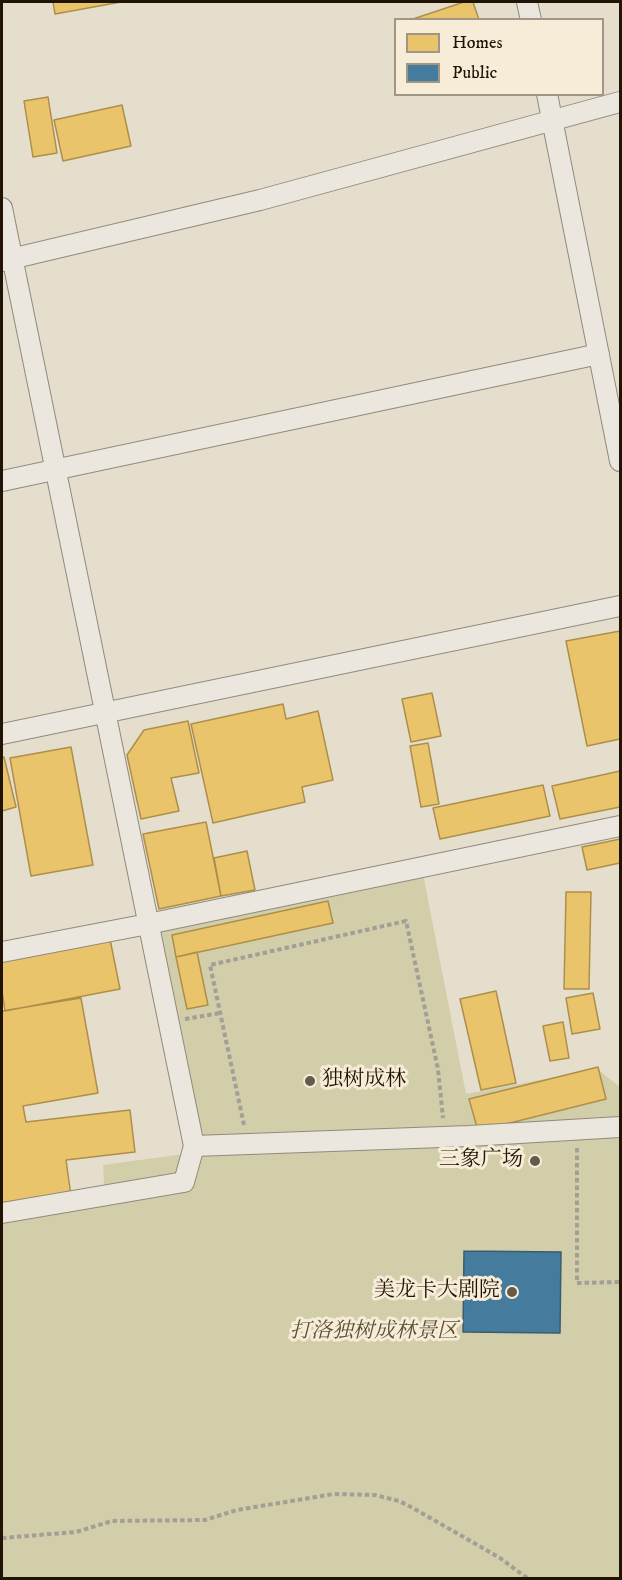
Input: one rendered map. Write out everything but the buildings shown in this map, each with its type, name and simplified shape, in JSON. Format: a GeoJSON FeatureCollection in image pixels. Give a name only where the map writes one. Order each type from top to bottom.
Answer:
{"type":"FeatureCollection","features":[{"type":"Feature","properties":{"kind":"street"},"geometry":{"type":"LineString","coordinates":[[527,2],[531,18]]}},
{"type":"Feature","properties":{"kind":"street"},"geometry":{"type":"LineString","coordinates":[[547,96],[621,461]]}},
{"type":"Feature","properties":{"kind":"street"},"geometry":{"type":"LineString","coordinates":[[7,260],[260,200],[621,102]]}},
{"type":"Feature","properties":{"kind":"street"},"geometry":{"type":"LineString","coordinates":[[2,208],[7,260],[55,471],[194,1146],[184,1182],[2,1213]]}},
{"type":"Feature","properties":{"kind":"street"},"geometry":{"type":"LineString","coordinates":[[2,481],[599,354]]}},
{"type":"Feature","properties":{"kind":"street"},"geometry":{"type":"LineString","coordinates":[[2,734],[621,606]]}},
{"type":"Feature","properties":{"kind":"street"},"geometry":{"type":"LineString","coordinates":[[2,952],[621,826]]}},
{"type":"Feature","properties":{"kind":"street"},"geometry":{"type":"LineString","coordinates":[[194,1146],[445,1137],[621,1127]]}},
{"type":"Feature","properties":{"kind":"path"},"geometry":{"type":"LineString","coordinates":[[248,1144],[210,965],[406,921],[438,1069],[445,1137]]}},
{"type":"Feature","properties":{"kind":"path"},"geometry":{"type":"LineString","coordinates":[[169,1023],[220,1013]]}},
{"type":"Feature","properties":{"kind":"path"},"geometry":{"type":"LineString","coordinates":[[577,1128],[577,1284],[621,1282]]}},
{"type":"Feature","properties":{"kind":"path"},"geometry":{"type":"LineString","coordinates":[[2,1538],[76,1532],[112,1521],[205,1520],[237,1510],[334,1494],[364,1494],[384,1496],[413,1508],[500,1558],[527,1578]]}},
{"type":"Feature","properties":{"kind":"green space","name":"打洛独树成林景区"},"geometry":{"type":"Polygon","coordinates":[[[423,874],[466,1094],[597,1069],[620,1087],[620,1578],[2,1578],[2,1220],[105,1205],[103,1165],[206,1151],[157,930],[423,874]]]}},
{"type":"Feature","properties":{"kind":"place","name":"独树成林"},"geometry":{"type":"Point","coordinates":[310,1081]}},
{"type":"Feature","properties":{"kind":"place","name":"三象广场"},"geometry":{"type":"Point","coordinates":[535,1161]}},
{"type":"Feature","properties":{"kind":"place","name":"美龙卡大剧院"},"geometry":{"type":"Point","coordinates":[512,1292]}}]}
